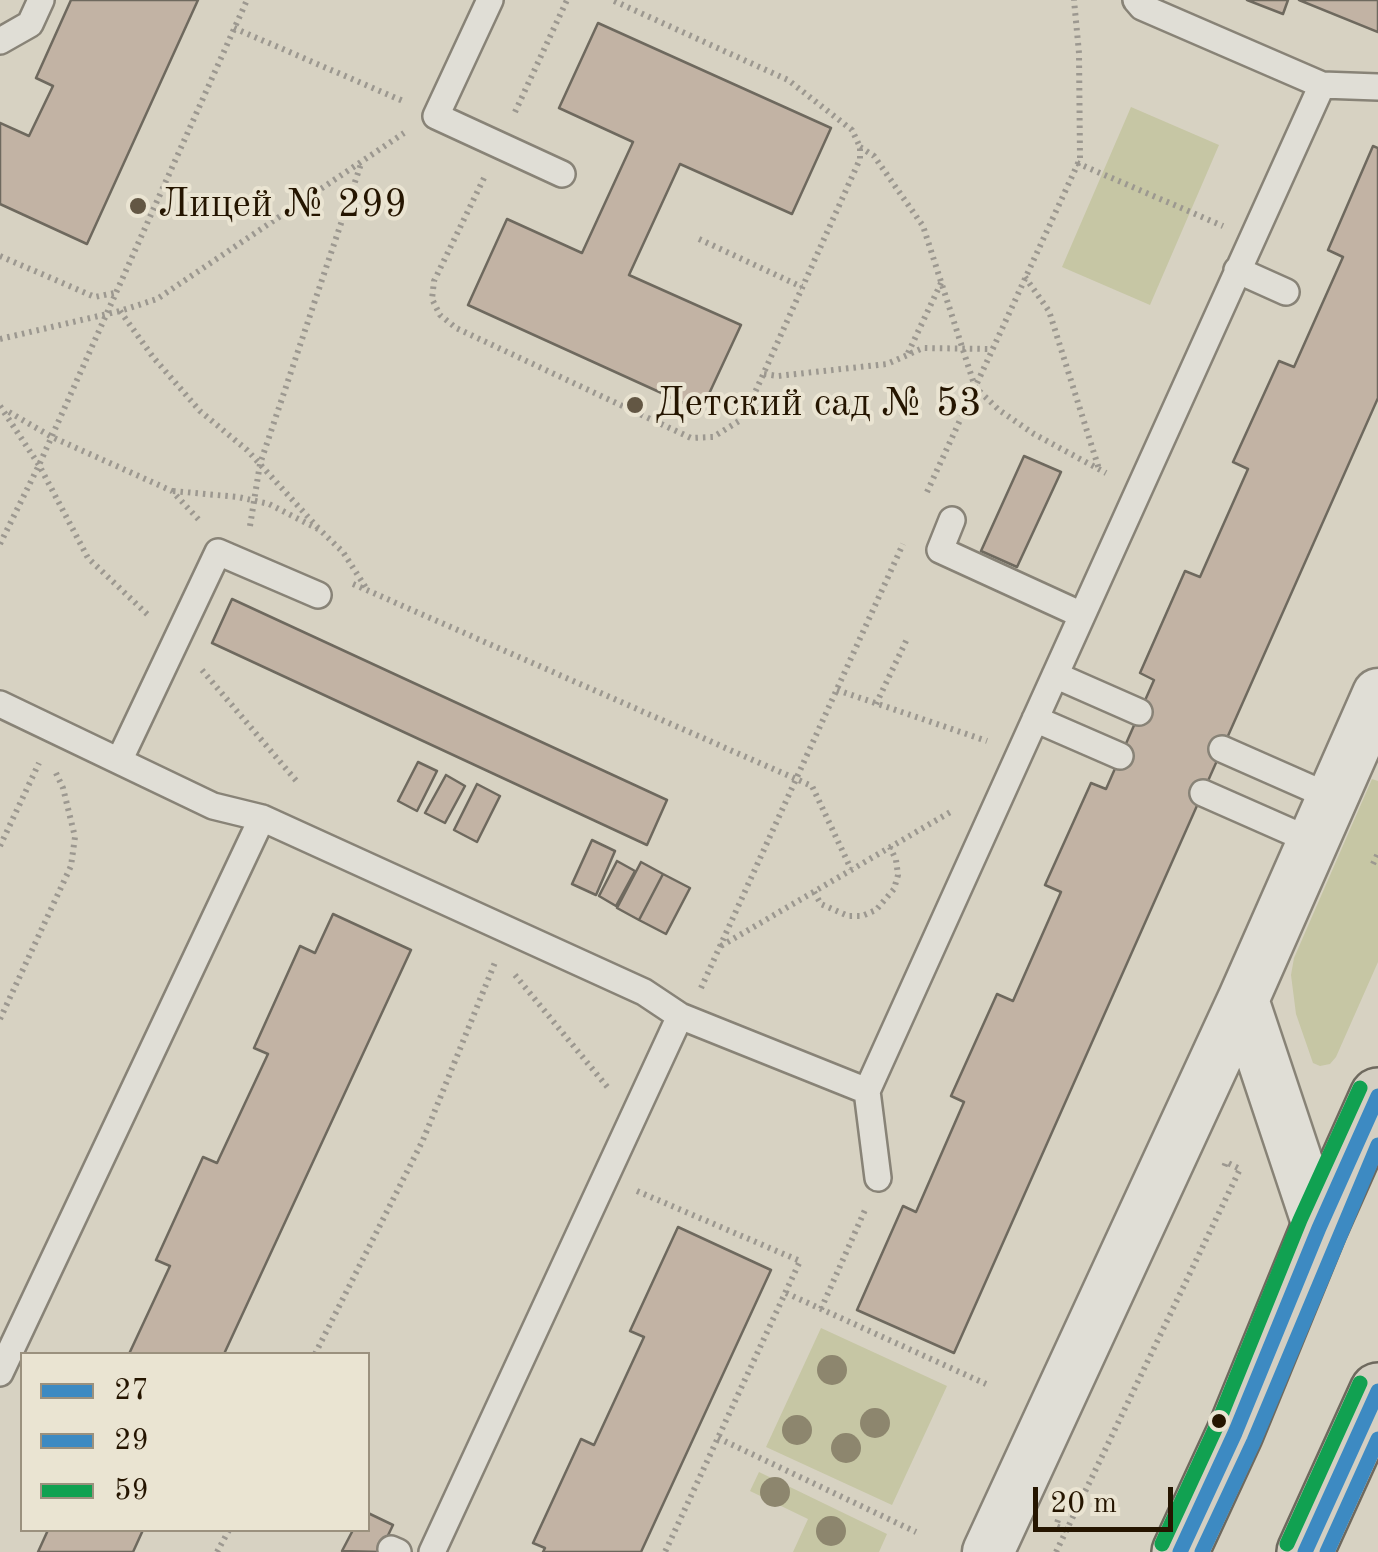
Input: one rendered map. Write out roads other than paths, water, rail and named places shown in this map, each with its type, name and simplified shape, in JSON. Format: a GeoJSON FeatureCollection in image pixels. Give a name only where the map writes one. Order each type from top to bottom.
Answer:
{"type":"FeatureCollection","features":[{"type":"Feature","properties":{"kind":"main road"},"geometry":{"type":"LineString","coordinates":[[1180,1552],[1235,1433],[1378,1096]]}},
{"type":"Feature","properties":{"kind":"main road"},"geometry":{"type":"LineString","coordinates":[[1305,1552],[1378,1391]]}},
{"type":"Feature","properties":{"kind":"street"},"geometry":{"type":"LineString","coordinates":[[988,1552],[1244,1000],[1378,694]]}},
{"type":"Feature","properties":{"kind":"street"},"geometry":{"type":"LineString","coordinates":[[1244,1000],[1319,1228]]}},
{"type":"Feature","properties":{"kind":"lane"},"geometry":{"type":"LineString","coordinates":[[0,41],[30,24],[41,0]]}},
{"type":"Feature","properties":{"kind":"lane"},"geometry":{"type":"LineString","coordinates":[[490,0],[436,116],[562,174]]}},
{"type":"Feature","properties":{"kind":"lane"},"geometry":{"type":"LineString","coordinates":[[1136,0],[1142,8],[1322,85],[1378,87]]}},
{"type":"Feature","properties":{"kind":"lane"},"geometry":{"type":"LineString","coordinates":[[878,1178],[868,1090],[1322,85]]}},
{"type":"Feature","properties":{"kind":"lane"},"geometry":{"type":"LineString","coordinates":[[1237,270],[1286,292]]}},
{"type":"Feature","properties":{"kind":"lane"},"geometry":{"type":"LineString","coordinates":[[952,520],[940,550],[1082,615]]}},
{"type":"Feature","properties":{"kind":"lane"},"geometry":{"type":"LineString","coordinates":[[118,761],[218,552],[318,596]]}},
{"type":"Feature","properties":{"kind":"lane"},"geometry":{"type":"LineString","coordinates":[[1055,675],[1140,712]]}},
{"type":"Feature","properties":{"kind":"lane"},"geometry":{"type":"LineString","coordinates":[[0,704],[50,740],[118,761],[213,806],[262,818],[504,939],[644,992],[680,1016],[868,1090]]}},
{"type":"Feature","properties":{"kind":"lane"},"geometry":{"type":"LineString","coordinates":[[1035,719],[1120,756]]}},
{"type":"Feature","properties":{"kind":"lane"},"geometry":{"type":"LineString","coordinates":[[1222,749],[1323,820]]}},
{"type":"Feature","properties":{"kind":"lane"},"geometry":{"type":"LineString","coordinates":[[1203,793],[1323,820]]}},
{"type":"Feature","properties":{"kind":"lane"},"geometry":{"type":"LineString","coordinates":[[0,1373],[262,818]]}},
{"type":"Feature","properties":{"kind":"lane"},"geometry":{"type":"LineString","coordinates":[[432,1552],[680,1016]]}},
{"type":"Feature","properties":{"kind":"place","name":"Лицей № 299"},"geometry":{"type":"Point","coordinates":[138,206]}},
{"type":"Feature","properties":{"kind":"place","name":"Детский сад № 53"},"geometry":{"type":"Point","coordinates":[635,405]}}]}
